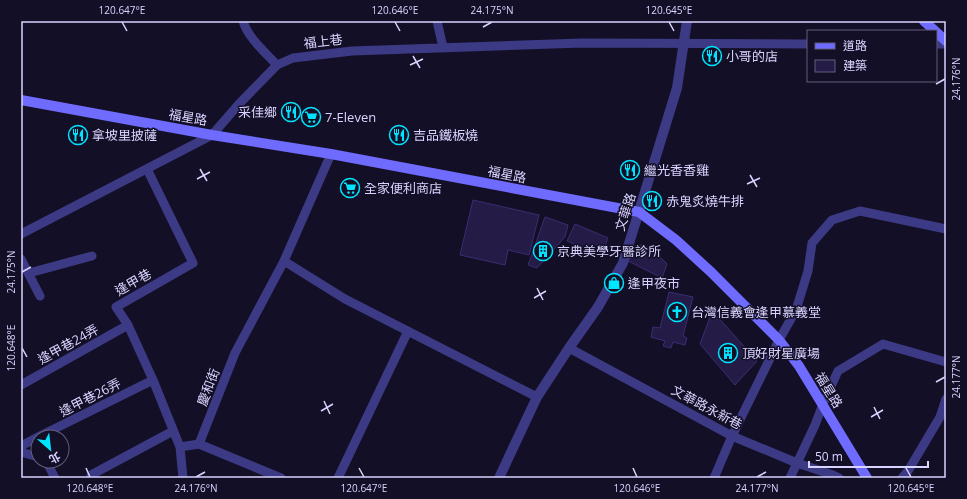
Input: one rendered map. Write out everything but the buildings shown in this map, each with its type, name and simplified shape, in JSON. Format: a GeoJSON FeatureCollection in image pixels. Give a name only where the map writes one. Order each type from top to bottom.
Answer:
{"type":"FeatureCollection","features":[{"type":"Feature","properties":{"kind":"street","name":"文華路"},"geometry":{"type":"LineString","coordinates":[[499,478],[536,398],[598,307],[623,263],[676,88],[687,21]]}},
{"type":"Feature","properties":{"kind":"street"},"geometry":{"type":"LineString","coordinates":[[924,21],[933,30]]}},
{"type":"Feature","properties":{"kind":"street"},"geometry":{"type":"LineString","coordinates":[[937,34],[946,42]]}},
{"type":"Feature","properties":{"kind":"street","name":"福星路"},"geometry":{"type":"LineString","coordinates":[[21,100],[212,135],[331,154],[639,212],[676,240],[711,272],[779,340],[799,366],[867,478]]}},
{"type":"Feature","properties":{"kind":"lane"},"geometry":{"type":"LineString","coordinates":[[243,21],[254,39],[277,65]]}},
{"type":"Feature","properties":{"kind":"lane"},"geometry":{"type":"LineString","coordinates":[[437,21],[443,47]]}},
{"type":"Feature","properties":{"kind":"lane","name":"福上巷"},"geometry":{"type":"LineString","coordinates":[[21,234],[212,135],[277,65],[293,58],[352,51],[582,43],[807,44]]}},
{"type":"Feature","properties":{"kind":"lane","name":"慶和街"},"geometry":{"type":"LineString","coordinates":[[199,444],[235,353],[284,261],[331,154]]}},
{"type":"Feature","properties":{"kind":"lane","name":"逢甲巷"},"geometry":{"type":"LineString","coordinates":[[147,169],[193,263],[116,307],[128,326],[153,380],[180,447],[183,478]]}},
{"type":"Feature","properties":{"kind":"lane"},"geometry":{"type":"LineString","coordinates":[[714,478],[732,436],[779,340],[796,310],[808,271],[812,243],[832,220],[860,211],[946,229]]}},
{"type":"Feature","properties":{"kind":"lane"},"geometry":{"type":"LineString","coordinates":[[29,273],[92,256]]}},
{"type":"Feature","properties":{"kind":"lane"},"geometry":{"type":"LineString","coordinates":[[21,259],[40,296]]}},
{"type":"Feature","properties":{"kind":"lane"},"geometry":{"type":"LineString","coordinates":[[284,261],[345,299],[536,398]]}},
{"type":"Feature","properties":{"kind":"lane","name":"逢甲巷24弄"},"geometry":{"type":"LineString","coordinates":[[21,385],[128,326]]}},
{"type":"Feature","properties":{"kind":"lane"},"geometry":{"type":"LineString","coordinates":[[338,478],[408,332]]}},
{"type":"Feature","properties":{"kind":"lane"},"geometry":{"type":"LineString","coordinates":[[790,478],[838,371],[883,344],[946,362]]}},
{"type":"Feature","properties":{"kind":"lane","name":"文華路永新巷"},"geometry":{"type":"LineString","coordinates":[[569,348],[732,436],[797,463],[839,478]]}},
{"type":"Feature","properties":{"kind":"lane","name":"逢甲巷26弄"},"geometry":{"type":"LineString","coordinates":[[54,429],[153,380]]}},
{"type":"Feature","properties":{"kind":"lane"},"geometry":{"type":"LineString","coordinates":[[902,478],[908,471],[940,417],[946,399]]}},
{"type":"Feature","properties":{"kind":"lane"},"geometry":{"type":"LineString","coordinates":[[91,475],[173,431]]}},
{"type":"Feature","properties":{"kind":"lane","name":"逢甲巷26弄"},"geometry":{"type":"LineString","coordinates":[[21,446],[30,441]]}},
{"type":"Feature","properties":{"kind":"lane"},"geometry":{"type":"LineString","coordinates":[[180,447],[199,444],[281,478]]}},
{"type":"Feature","properties":{"kind":"lane"},"geometry":{"type":"LineString","coordinates":[[51,469],[56,478]]}},
{"type":"Feature","properties":{"kind":"place","name":"小哥的店"},"geometry":{"type":"Point","coordinates":[712,56]}},
{"type":"Feature","properties":{"kind":"place","name":"采佳鄉"},"geometry":{"type":"Point","coordinates":[291,112]}},
{"type":"Feature","properties":{"kind":"place","name":"7-Eleven"},"geometry":{"type":"Point","coordinates":[311,117]}},
{"type":"Feature","properties":{"kind":"place","name":"拿坡里披薩"},"geometry":{"type":"Point","coordinates":[78,135]}},
{"type":"Feature","properties":{"kind":"place","name":"吉品鐵板燒"},"geometry":{"type":"Point","coordinates":[399,135]}},
{"type":"Feature","properties":{"kind":"place","name":"繼光香香雞"},"geometry":{"type":"Point","coordinates":[630,170]}},
{"type":"Feature","properties":{"kind":"place","name":"全家便利商店"},"geometry":{"type":"Point","coordinates":[350,188]}},
{"type":"Feature","properties":{"kind":"place","name":"赤鬼炙燒牛排"},"geometry":{"type":"Point","coordinates":[652,201]}},
{"type":"Feature","properties":{"kind":"place","name":"京典美學牙醫診所"},"geometry":{"type":"Point","coordinates":[543,251]}},
{"type":"Feature","properties":{"kind":"place","name":"逢甲夜市"},"geometry":{"type":"Point","coordinates":[614,283]}},
{"type":"Feature","properties":{"kind":"place","name":"台灣信義會逢甲慕義堂"},"geometry":{"type":"Point","coordinates":[677,312]}},
{"type":"Feature","properties":{"kind":"place","name":"頂好財星廣場"},"geometry":{"type":"Point","coordinates":[728,353]}}]}
